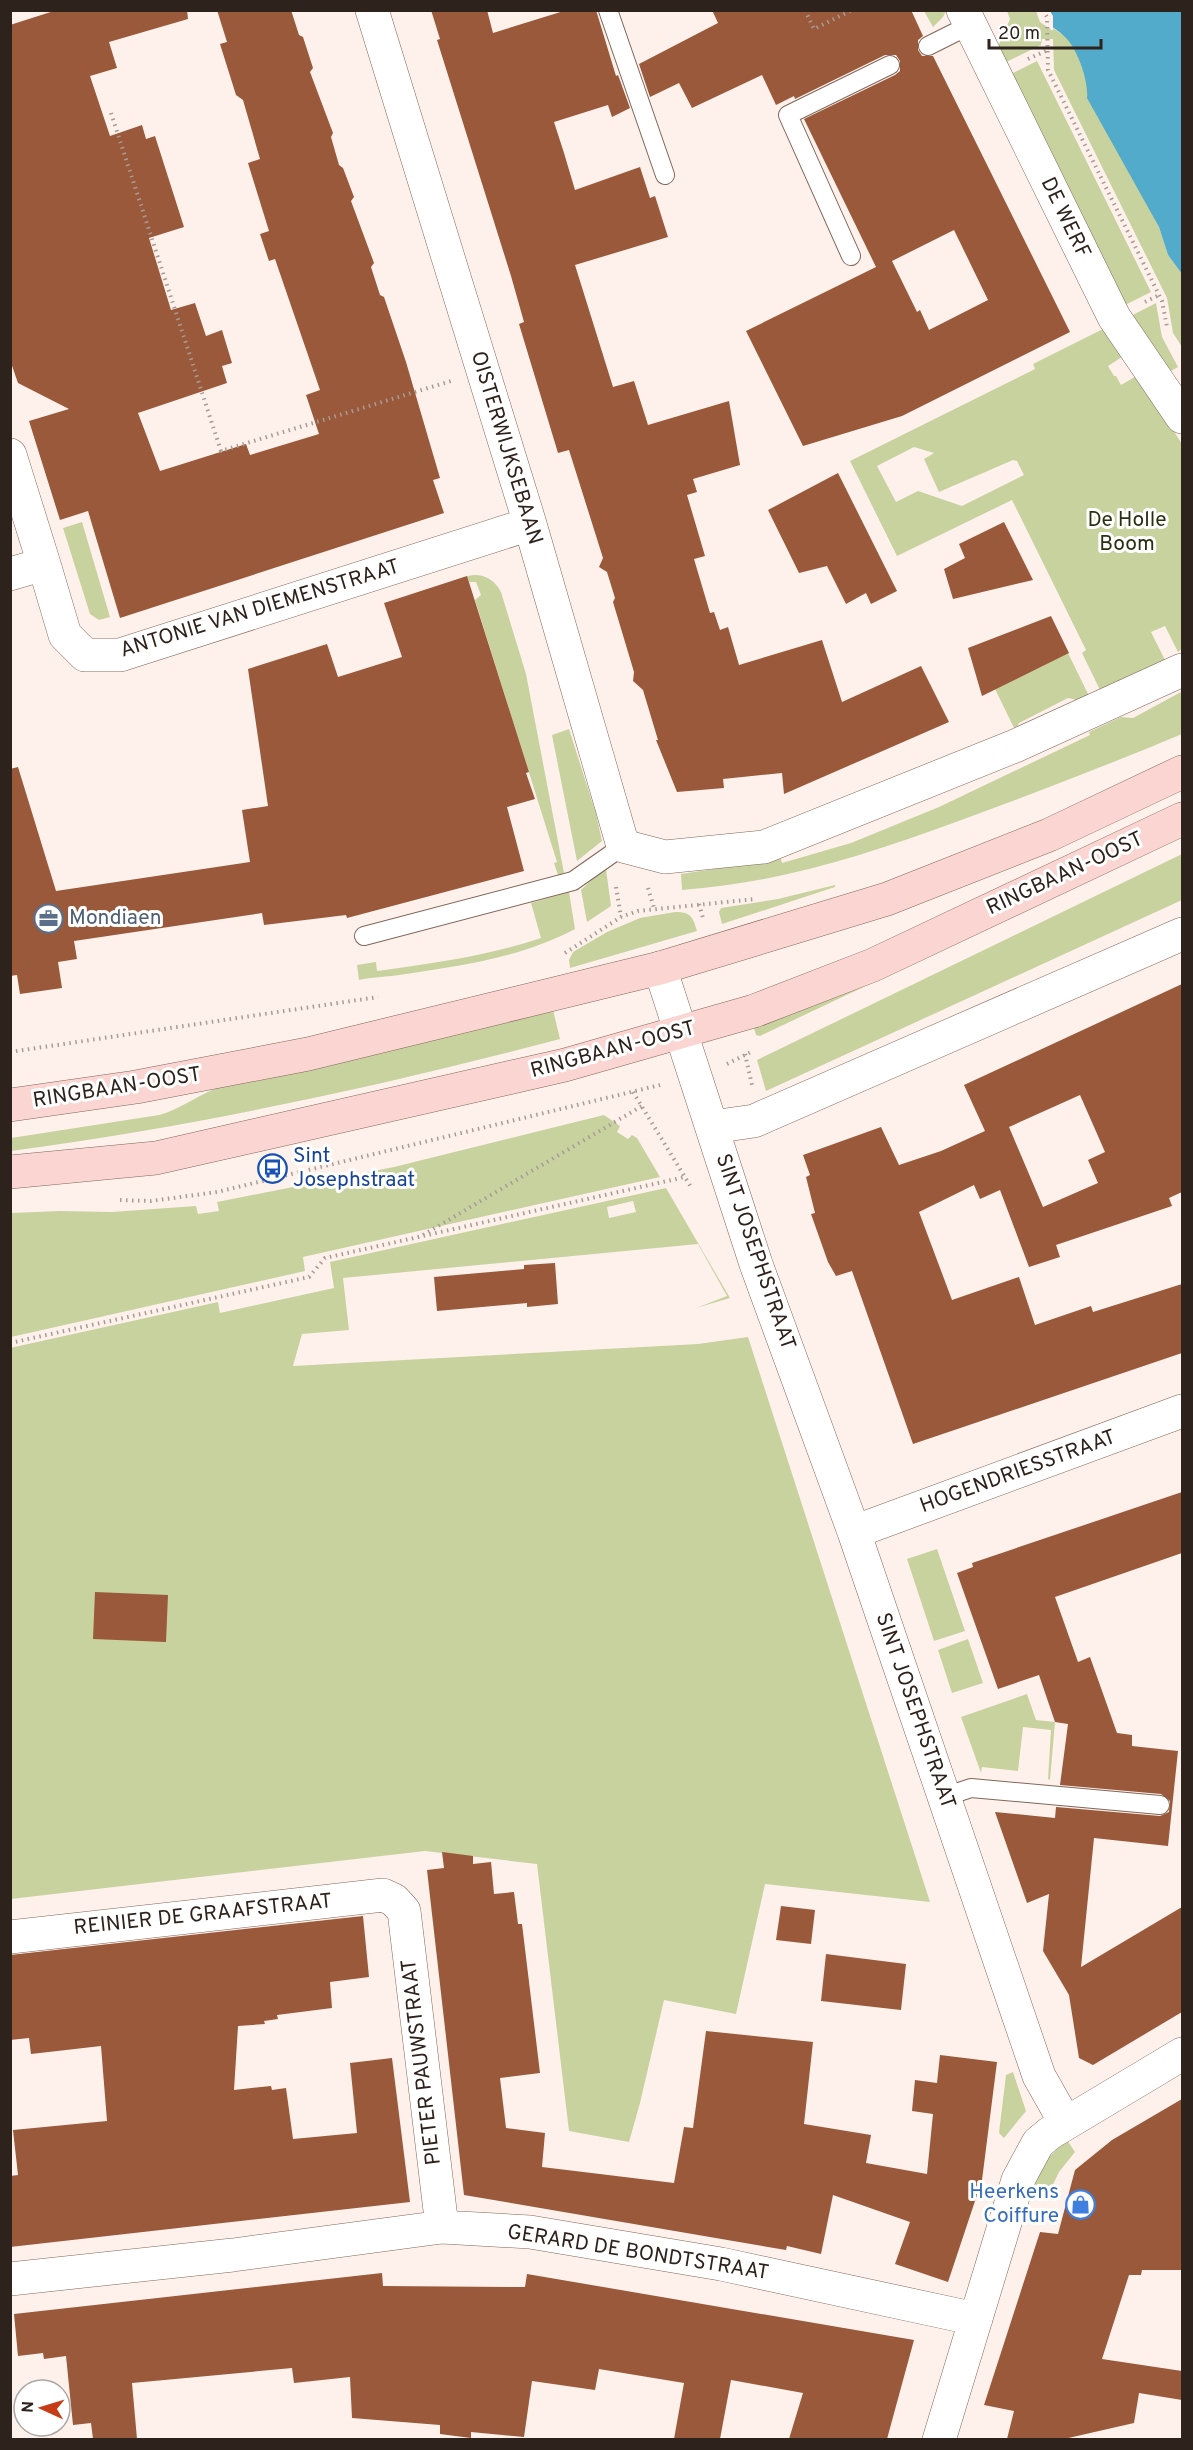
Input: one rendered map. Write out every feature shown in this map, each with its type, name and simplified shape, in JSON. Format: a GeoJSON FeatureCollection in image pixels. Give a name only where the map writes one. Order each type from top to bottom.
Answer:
{"type":"FeatureCollection","features":[{"type":"Feature","properties":{"kind":"main road","name":"RINGBAAN-OOST"},"geometry":{"type":"LineString","coordinates":[[10,1105],[136,1087],[308,1054],[660,968],[887,899],[1049,835],[1182,772]]}},
{"type":"Feature","properties":{"kind":"main road","name":"RINGBAAN-OOST"},"geometry":{"type":"LineString","coordinates":[[10,1172],[156,1158],[565,1065],[734,1017],[873,964],[1182,819]]}},
{"type":"Feature","properties":{"kind":"street","name":"OISTERWIJKSEBAAN"},"geometry":{"type":"LineString","coordinates":[[372,10],[530,524],[623,846]]}},
{"type":"Feature","properties":{"kind":"street","name":"DE WERF"},"geometry":{"type":"LineString","coordinates":[[972,29],[1114,317],[1182,417]]}},
{"type":"Feature","properties":{"kind":"street","name":"ANTONIE VAN DIEMENSTRAAT"},"geometry":{"type":"LineString","coordinates":[[10,455],[65,635],[85,655],[120,655],[530,524]]}},
{"type":"Feature","properties":{"kind":"street"},"geometry":{"type":"LineString","coordinates":[[10,574],[44,564]]}},
{"type":"Feature","properties":{"kind":"street"},"geometry":{"type":"LineString","coordinates":[[623,846],[664,857],[764,847],[1015,746],[1182,670]]}},
{"type":"Feature","properties":{"kind":"street"},"geometry":{"type":"LineString","coordinates":[[712,1127],[754,1120],[1182,934]]}},
{"type":"Feature","properties":{"kind":"street","name":"SINT JOSEPHSTRAAT"},"geometry":{"type":"LineString","coordinates":[[660,968],[756,1264],[854,1532],[1039,2076],[1065,2122]]}},
{"type":"Feature","properties":{"kind":"street","name":"HOGENDRIESSTRAAT"},"geometry":{"type":"LineString","coordinates":[[854,1532],[1182,1411]]}},
{"type":"Feature","properties":{"kind":"street","name":"REINIER DE GRAAFSTRAAT"},"geometry":{"type":"LineString","coordinates":[[10,1937],[383,1895],[394,1900]]}},
{"type":"Feature","properties":{"kind":"street","name":"PIETER PAUWSTRAAT"},"geometry":{"type":"LineString","coordinates":[[394,1900],[404,1911],[442,2227]]}},
{"type":"Feature","properties":{"kind":"street"},"geometry":{"type":"LineString","coordinates":[[939,2439],[1018,2180],[1038,2144],[1065,2122],[1182,2054]]}},
{"type":"Feature","properties":{"kind":"street","name":"GERARD DE BONDTSTRAAT"},"geometry":{"type":"LineString","coordinates":[[10,2279],[233,2255],[442,2227],[530,2232],[721,2264],[976,2319]]}},
{"type":"Feature","properties":{"kind":"lane"},"geometry":{"type":"LineString","coordinates":[[608,10],[665,175]]}},
{"type":"Feature","properties":{"kind":"lane"},"geometry":{"type":"LineString","coordinates":[[928,46],[972,29]]}},
{"type":"Feature","properties":{"kind":"lane"},"geometry":{"type":"LineString","coordinates":[[851,255],[788,115],[890,65]]}},
{"type":"Feature","properties":{"kind":"lane"},"geometry":{"type":"LineString","coordinates":[[364,936],[573,881],[623,846]]}},
{"type":"Feature","properties":{"kind":"lane"},"geometry":{"type":"LineString","coordinates":[[944,1797],[971,1788],[1161,1805]]}},
{"type":"Feature","properties":{"kind":"path"},"geometry":{"type":"LineString","coordinates":[[805,10],[814,29],[852,10]]}},
{"type":"Feature","properties":{"kind":"path"},"geometry":{"type":"LineString","coordinates":[[1043,10],[1047,17],[1048,70],[1162,301],[1167,329]]}},
{"type":"Feature","properties":{"kind":"path"},"geometry":{"type":"LineString","coordinates":[[111,113],[221,451],[483,372]]}},
{"type":"Feature","properties":{"kind":"path"},"geometry":{"type":"LineString","coordinates":[[562,954],[621,917],[654,908],[764,898]]}},
{"type":"Feature","properties":{"kind":"path"},"geometry":{"type":"LineString","coordinates":[[699,904],[713,952]]}},
{"type":"Feature","properties":{"kind":"path"},"geometry":{"type":"LineString","coordinates":[[10,1052],[390,996]]}},
{"type":"Feature","properties":{"kind":"path"},"geometry":{"type":"LineString","coordinates":[[734,1017],[746,1055],[753,1092],[754,1120]]}},
{"type":"Feature","properties":{"kind":"path"},"geometry":{"type":"LineString","coordinates":[[109,1199],[151,1201],[217,1192],[600,1101]]}},
{"type":"Feature","properties":{"kind":"path"},"geometry":{"type":"LineString","coordinates":[[419,1237],[642,1107]]}},
{"type":"Feature","properties":{"kind":"path"},"geometry":{"type":"LineString","coordinates":[[10,1343],[309,1277],[325,1258],[685,1178]]}},
{"type":"Feature","properties":{"kind":"green space"},"geometry":{"type":"Polygon","coordinates":[[[1036,10],[1040,19],[1067,38],[1077,53],[1089,89],[1159,227],[1168,255],[1182,274],[1182,347],[1173,333],[1167,298],[1054,70],[1053,39],[1042,39],[1041,45],[1002,64],[997,49],[1010,19],[1007,11],[1036,10]]]}},
{"type":"Feature","properties":{"kind":"green space"},"geometry":{"type":"Polygon","coordinates":[[[924,11],[946,11],[933,27],[924,11]]]}},
{"type":"Feature","properties":{"kind":"green space"},"geometry":{"type":"Polygon","coordinates":[[[1037,61],[1151,292],[1121,307],[1007,76],[1037,61]]]}},
{"type":"Feature","properties":{"kind":"green space"},"geometry":{"type":"Polygon","coordinates":[[[1156,303],[1162,337],[1178,367],[1164,375],[1127,318],[1156,303]]]}},
{"type":"Feature","properties":{"kind":"green space","name":"De Holle Boom"},"geometry":{"type":"Polygon","coordinates":[[[1107,327],[1125,355],[1108,366],[1114,376],[1121,385],[1138,375],[1182,444],[1182,649],[1178,652],[1165,626],[1151,632],[1165,660],[1102,694],[1082,653],[1086,650],[1012,500],[897,556],[850,461],[1035,369],[1033,364],[1107,327]],[[914,447],[877,466],[896,502],[918,491],[962,506],[1024,475],[1017,461],[1013,460],[939,492],[924,459],[934,453],[914,447]]]}},
{"type":"Feature","properties":{"kind":"green space"},"geometry":{"type":"Polygon","coordinates":[[[82,522],[110,617],[99,620],[90,614],[63,528],[82,522]]]}},
{"type":"Feature","properties":{"kind":"green space"},"geometry":{"type":"Polygon","coordinates":[[[474,575],[490,579],[501,592],[526,674],[564,873],[558,875],[554,863],[557,862],[475,600],[481,595],[476,582],[469,582],[467,576],[474,575]]]}},
{"type":"Feature","properties":{"kind":"green space"},"geometry":{"type":"Polygon","coordinates":[[[1068,653],[1091,700],[1086,702],[1068,698],[1019,723],[1015,730],[995,689],[1068,653]]]}},
{"type":"Feature","properties":{"kind":"green space"},"geometry":{"type":"Polygon","coordinates":[[[1182,687],[1182,734],[1154,746],[889,846],[788,874],[682,890],[681,874],[781,859],[782,863],[851,843],[939,807],[1090,735],[1089,732],[1121,717],[1133,718],[1181,692],[1182,687]]]}},
{"type":"Feature","properties":{"kind":"green space"},"geometry":{"type":"Polygon","coordinates":[[[569,729],[596,814],[602,841],[577,861],[552,735],[569,729]]]}},
{"type":"Feature","properties":{"kind":"green space"},"geometry":{"type":"Polygon","coordinates":[[[1182,854],[1182,900],[766,1091],[757,1060],[1182,854]]]}},
{"type":"Feature","properties":{"kind":"green space"},"geometry":{"type":"Polygon","coordinates":[[[603,869],[606,869],[611,906],[587,922],[581,890],[603,869]]]}},
{"type":"Feature","properties":{"kind":"green space"},"geometry":{"type":"Polygon","coordinates":[[[835,885],[835,887],[722,924],[719,912],[721,908],[778,899],[835,885]]]}},
{"type":"Feature","properties":{"kind":"green space"},"geometry":{"type":"Polygon","coordinates":[[[569,892],[575,929],[554,939],[489,960],[359,980],[357,965],[376,962],[377,971],[419,965],[480,954],[541,938],[531,903],[569,892]]]}},
{"type":"Feature","properties":{"kind":"green space"},"geometry":{"type":"Polygon","coordinates":[[[675,912],[690,916],[697,931],[570,968],[569,960],[573,952],[607,932],[640,918],[675,912]]]}},
{"type":"Feature","properties":{"kind":"green space"},"geometry":{"type":"Polygon","coordinates":[[[931,955],[760,1036],[756,1035],[752,1021],[931,955]]]}},
{"type":"Feature","properties":{"kind":"green space"},"geometry":{"type":"Polygon","coordinates":[[[553,1010],[560,1039],[492,1057],[287,1104],[149,1130],[11,1151],[11,1138],[159,1115],[219,1087],[553,1010]]]}},
{"type":"Feature","properties":{"kind":"green space"},"geometry":{"type":"Polygon","coordinates":[[[604,1115],[620,1126],[617,1132],[628,1139],[632,1135],[637,1138],[660,1177],[303,1257],[305,1271],[11,1337],[11,1213],[112,1212],[196,1206],[198,1214],[219,1211],[217,1202],[394,1167],[604,1115]]]}},
{"type":"Feature","properties":{"kind":"green space"},"geometry":{"type":"Polygon","coordinates":[[[666,1188],[730,1298],[696,1308],[727,1296],[698,1244],[343,1278],[349,1330],[302,1334],[293,1366],[698,1344],[748,1337],[930,1902],[765,1884],[736,2014],[664,2000],[629,2142],[569,2131],[537,1864],[425,1851],[11,1899],[10,1348],[218,1302],[220,1313],[334,1288],[330,1262],[666,1188]],[[633,1201],[607,1207],[609,1218],[636,1212],[633,1201]]]}},
{"type":"Feature","properties":{"kind":"green space"},"geometry":{"type":"Polygon","coordinates":[[[937,1549],[965,1631],[934,1641],[907,1559],[937,1549]]]}},
{"type":"Feature","properties":{"kind":"green space"},"geometry":{"type":"Polygon","coordinates":[[[968,1639],[983,1683],[952,1693],[938,1650],[968,1639]]]}},
{"type":"Feature","properties":{"kind":"green space"},"geometry":{"type":"Polygon","coordinates":[[[1027,1694],[1036,1720],[1055,1722],[1050,1780],[1048,1779],[1051,1730],[1023,1727],[1018,1771],[982,1767],[981,1773],[961,1717],[1027,1694]]]}},
{"type":"Feature","properties":{"kind":"green space"},"geometry":{"type":"Polygon","coordinates":[[[1013,2072],[1026,2111],[1004,2138],[999,2133],[1006,2075],[1013,2072]]]}},
{"type":"Feature","properties":{"kind":"green space"},"geometry":{"type":"Polygon","coordinates":[[[1067,2140],[1075,2152],[1059,2172],[1048,2195],[1031,2190],[1049,2157],[1067,2140]]]}},
{"type":"Feature","properties":{"kind":"water"},"geometry":{"type":"Polygon","coordinates":[[[1036,11],[1182,11],[1182,274],[1168,255],[1159,227],[1087,98],[1084,74],[1078,56],[1069,41],[1036,11]]]}},
{"type":"Feature","properties":{"kind":"pier"},"geometry":{"type":"Polygon","coordinates":[[[1036,11],[1050,11],[1053,16],[1053,31],[1040,22],[1036,11]]]}},
{"type":"Feature","properties":{"kind":"building"},"geometry":{"type":"Polygon","coordinates":[[[57,10],[187,10],[188,19],[109,42],[117,68],[90,76],[110,136],[142,125],[146,139],[155,136],[184,227],[149,238],[171,310],[195,303],[206,336],[222,330],[232,363],[222,366],[227,383],[138,413],[160,471],[246,444],[250,455],[319,434],[306,395],[320,390],[275,259],[269,261],[260,234],[269,231],[248,163],[260,159],[243,100],[236,95],[220,44],[227,42],[217,10],[291,10],[313,68],[310,72],[333,133],[331,137],[339,165],[343,168],[354,197],[351,201],[374,263],[371,267],[380,295],[384,297],[406,362],[440,478],[433,480],[444,513],[120,618],[88,511],[60,520],[29,421],[69,409],[18,383],[10,360],[10,25],[57,10]]]}},
{"type":"Feature","properties":{"kind":"building"},"geometry":{"type":"Polygon","coordinates":[[[431,10],[487,10],[493,33],[567,10],[596,10],[616,76],[618,75],[630,108],[612,117],[608,105],[554,122],[575,190],[640,167],[650,198],[655,196],[668,237],[575,265],[613,387],[634,381],[648,425],[729,401],[740,465],[693,479],[697,492],[687,495],[705,556],[694,559],[710,613],[714,612],[720,630],[728,627],[739,665],[822,640],[842,702],[921,666],[949,722],[784,794],[782,773],[723,779],[724,788],[677,792],[656,740],[658,740],[643,690],[633,681],[634,672],[613,602],[615,598],[607,572],[599,567],[603,558],[569,450],[558,453],[519,324],[524,322],[511,276],[437,40],[440,39],[431,10]]]}},
{"type":"Feature","properties":{"kind":"building"},"geometry":{"type":"Polygon","coordinates":[[[712,10],[911,10],[923,36],[918,40],[918,50],[922,56],[933,56],[1070,332],[902,416],[803,446],[746,331],[876,267],[804,119],[895,75],[900,71],[900,61],[896,55],[885,55],[795,99],[794,96],[776,105],[762,75],[692,108],[679,83],[650,97],[639,64],[718,23],[712,10]],[[954,230],[892,261],[917,312],[920,310],[929,330],[988,300],[954,230]]]}},
{"type":"Feature","properties":{"kind":"building"},"geometry":{"type":"Polygon","coordinates":[[[838,473],[897,591],[871,604],[866,593],[846,604],[827,566],[799,573],[768,510],[838,473]]]}},
{"type":"Feature","properties":{"kind":"building"},"geometry":{"type":"Polygon","coordinates":[[[1004,522],[1033,580],[953,599],[944,569],[965,558],[959,544],[1004,522]]]}},
{"type":"Feature","properties":{"kind":"building"},"geometry":{"type":"Polygon","coordinates":[[[467,576],[529,772],[526,773],[535,799],[507,807],[524,871],[347,918],[346,915],[264,925],[262,913],[74,941],[77,959],[58,962],[62,988],[20,994],[17,975],[10,976],[10,769],[18,767],[56,891],[250,862],[242,810],[268,806],[248,669],[327,644],[338,677],[402,657],[384,603],[467,576]]]}},
{"type":"Feature","properties":{"kind":"building"},"geometry":{"type":"Polygon","coordinates":[[[1051,616],[1069,653],[982,696],[968,648],[1051,616]]]}},
{"type":"Feature","properties":{"kind":"building"},"geometry":{"type":"Polygon","coordinates":[[[1182,984],[1182,1192],[1169,1198],[1172,1206],[1056,1245],[1060,1257],[1029,1267],[1000,1190],[980,1199],[974,1185],[919,1212],[952,1300],[1019,1277],[1035,1325],[1091,1306],[1093,1312],[1182,1284],[1182,1353],[913,1444],[852,1271],[836,1276],[828,1262],[811,1214],[815,1213],[806,1177],[810,1175],[803,1155],[881,1127],[899,1165],[941,1151],[985,1131],[964,1085],[1182,984]],[[1080,1095],[1009,1127],[1043,1207],[1098,1183],[1088,1160],[1105,1152],[1080,1095]]]}},
{"type":"Feature","properties":{"kind":"building"},"geometry":{"type":"Polygon","coordinates":[[[555,1263],[558,1304],[527,1307],[527,1303],[437,1311],[434,1277],[524,1269],[524,1265],[555,1263]]]}},
{"type":"Feature","properties":{"kind":"building"},"geometry":{"type":"Polygon","coordinates":[[[1182,1492],[1182,1553],[1055,1597],[1078,1662],[1090,1657],[1117,1733],[1132,1735],[1132,1746],[1178,1751],[1168,1846],[1094,1838],[1081,1967],[1182,1907],[1182,2012],[1093,2065],[1079,2058],[1069,1995],[1043,1951],[1049,1894],[1027,1903],[995,1812],[1055,1818],[1056,1807],[1160,1816],[1169,1812],[1170,1801],[1161,1794],[1060,1785],[1068,1724],[1055,1722],[1039,1675],[998,1689],[957,1573],[973,1567],[972,1563],[1182,1492]]]}},
{"type":"Feature","properties":{"kind":"building"},"geometry":{"type":"Polygon","coordinates":[[[95,1592],[168,1595],[166,1642],[93,1639],[95,1592]]]}},
{"type":"Feature","properties":{"kind":"building"},"geometry":{"type":"Polygon","coordinates":[[[442,1852],[473,1856],[473,1864],[491,1862],[494,1894],[514,1892],[518,1924],[522,1924],[540,2073],[500,2078],[506,2128],[545,2133],[542,2167],[674,2183],[684,2127],[693,2128],[706,2031],[813,2042],[804,2124],[871,2135],[866,2163],[927,2174],[933,2114],[912,2111],[915,2080],[937,2083],[940,2055],[997,2062],[982,2180],[948,2282],[895,2264],[910,2222],[833,2195],[821,2254],[787,2246],[786,2250],[464,2195],[427,1870],[444,1868],[442,1852]]]}},
{"type":"Feature","properties":{"kind":"building"},"geometry":{"type":"Polygon","coordinates":[[[781,1906],[815,1910],[811,1944],[776,1940],[781,1906]]]}},
{"type":"Feature","properties":{"kind":"building"},"geometry":{"type":"Polygon","coordinates":[[[363,1916],[369,1977],[330,1982],[332,2008],[277,2015],[278,2019],[264,2021],[265,2024],[238,2026],[234,2090],[271,2086],[272,2090],[286,2088],[293,2139],[357,2133],[350,2063],[392,2058],[410,2202],[10,2247],[10,2176],[18,2175],[13,2130],[107,2121],[101,2046],[31,2054],[29,2038],[10,2040],[10,1955],[363,1916]]]}},
{"type":"Feature","properties":{"kind":"building"},"geometry":{"type":"Polygon","coordinates":[[[826,1954],[906,1964],[901,2010],[821,2001],[826,1954]]]}},
{"type":"Feature","properties":{"kind":"building"},"geometry":{"type":"Polygon","coordinates":[[[1182,2099],[1182,2270],[1142,2270],[1141,2275],[1129,2275],[1102,2359],[1182,2371],[1182,2400],[1139,2393],[1134,2423],[1064,2439],[1007,2439],[1014,2411],[984,2405],[1040,2232],[1058,2234],[1075,2170],[1112,2140],[1182,2099]]]}},
{"type":"Feature","properties":{"kind":"building"},"geometry":{"type":"Polygon","coordinates":[[[382,2273],[383,2286],[525,2287],[527,2274],[914,2340],[887,2439],[789,2439],[803,2393],[731,2380],[720,2439],[674,2439],[684,2383],[599,2369],[595,2390],[532,2381],[524,2437],[471,2432],[471,2438],[440,2434],[440,2425],[352,2418],[350,2377],[294,2383],[292,2368],[132,2383],[137,2439],[93,2439],[91,2423],[73,2425],[72,2378],[68,2378],[66,2356],[44,2359],[43,2353],[18,2356],[14,2314],[382,2273]]]}},
{"type":"Feature","properties":{"kind":"place","name":"Mondiaen"},"geometry":{"type":"Point","coordinates":[48,918]}},
{"type":"Feature","properties":{"kind":"place","name":"Sint Josephstraat"},"geometry":{"type":"Point","coordinates":[272,1168]}},
{"type":"Feature","properties":{"kind":"place","name":"Heerkens Coiffure"},"geometry":{"type":"Point","coordinates":[1080,2204]}}]}
